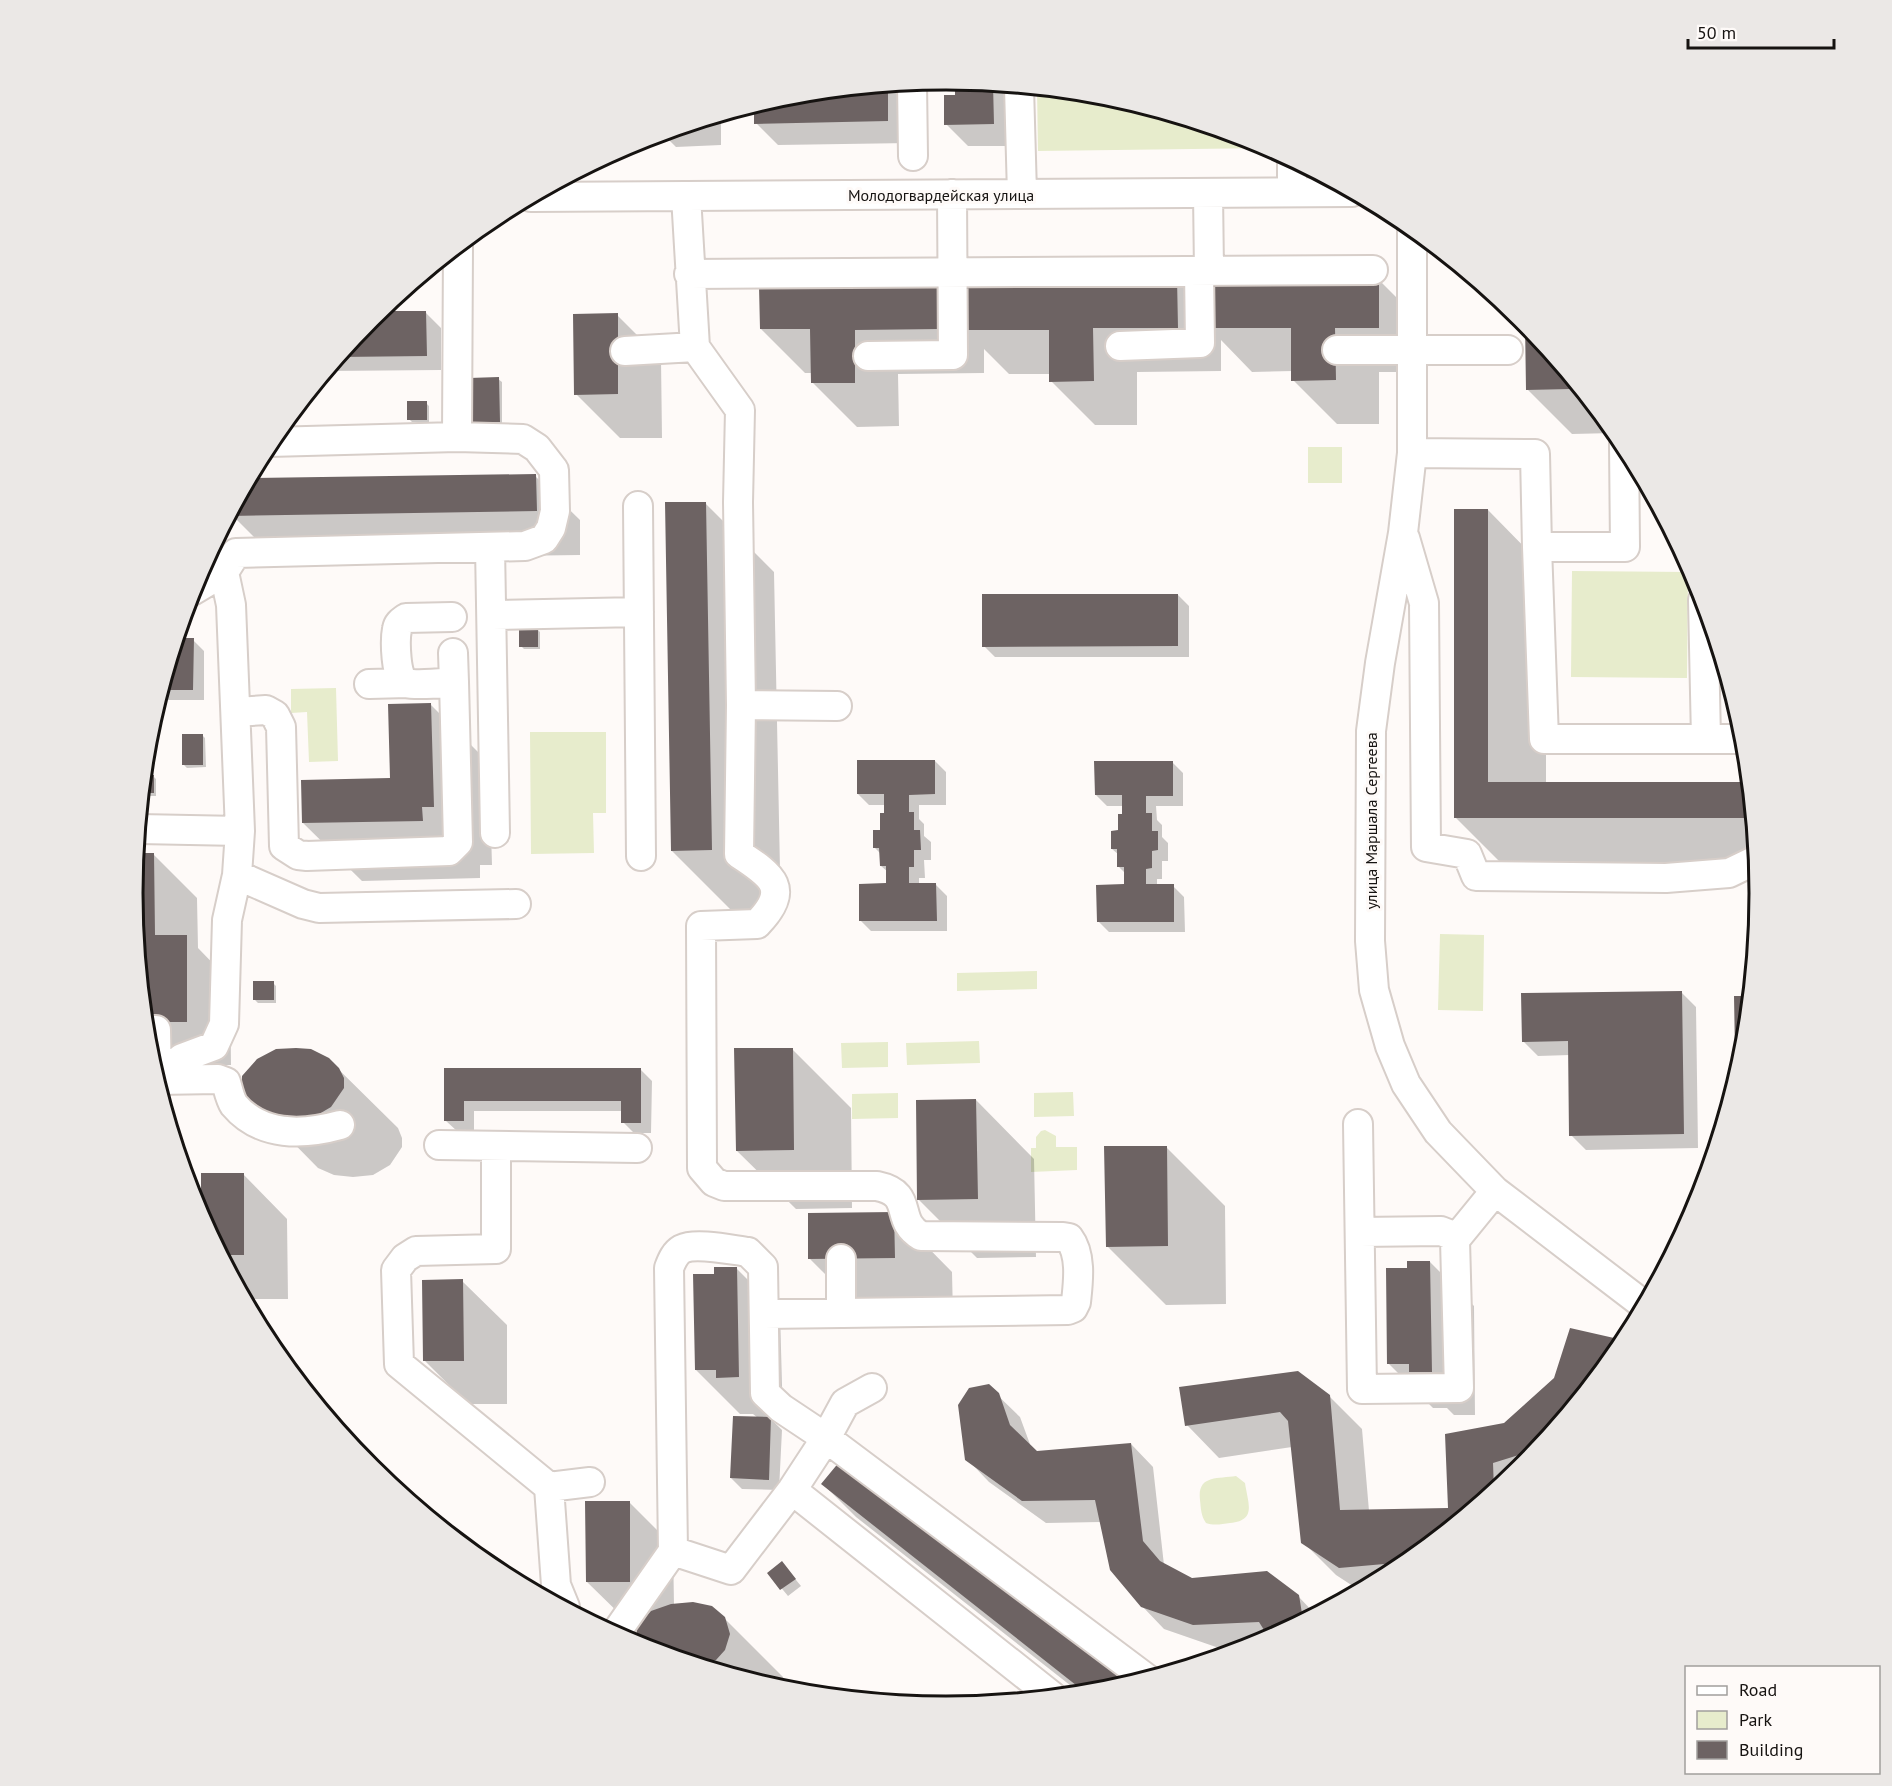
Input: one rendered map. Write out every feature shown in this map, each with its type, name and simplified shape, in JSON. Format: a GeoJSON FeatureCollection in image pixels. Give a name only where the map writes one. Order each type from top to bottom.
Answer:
{"type":"FeatureCollection","features":[{"type":"Feature","properties":{"kind":"street"},"geometry":{"type":"LineString","coordinates":[[912,91],[913,156]]}},
{"type":"Feature","properties":{"kind":"street"},"geometry":{"type":"LineString","coordinates":[[1019,94],[1022,194]]}},
{"type":"Feature","properties":{"kind":"street"},"geometry":{"type":"LineString","coordinates":[[1292,169],[1292,192]]}},
{"type":"Feature","properties":{"kind":"street","name":"Молодогвардейская улица"},"geometry":{"type":"LineString","coordinates":[[547,197],[1337,192]]}},
{"type":"Feature","properties":{"kind":"street"},"geometry":{"type":"LineString","coordinates":[[1120,346],[1200,343],[1208,193]]}},
{"type":"Feature","properties":{"kind":"street"},"geometry":{"type":"LineString","coordinates":[[868,356],[953,355],[952,194]]}},
{"type":"Feature","properties":{"kind":"street"},"geometry":{"type":"LineString","coordinates":[[686,196],[695,347],[740,410],[739,854],[763,869],[770,879],[776,896],[772,906],[757,924],[701,926],[702,1168],[714,1182],[724,1186],[877,1186],[888,1188],[901,1200],[912,1231],[921,1236],[1062,1236],[1070,1238],[1076,1252],[1076,1302],[1073,1308],[1068,1310],[764,1314]]}},
{"type":"Feature","properties":{"kind":"street","name":"улица Маршала Сергеева"},"geometry":{"type":"LineString","coordinates":[[1412,239],[1412,453],[1403,533],[1380,663],[1371,731],[1370,940],[1374,990],[1390,1046],[1406,1084],[1437,1132],[1496,1191],[1638,1300]]}},
{"type":"Feature","properties":{"kind":"street"},"geometry":{"type":"LineString","coordinates":[[458,255],[458,437]]}},
{"type":"Feature","properties":{"kind":"street"},"geometry":{"type":"LineString","coordinates":[[689,274],[1373,270]]}},
{"type":"Feature","properties":{"kind":"street"},"geometry":{"type":"LineString","coordinates":[[625,351],[695,347]]}},
{"type":"Feature","properties":{"kind":"street"},"geometry":{"type":"LineString","coordinates":[[1337,350],[1508,350]]}},
{"type":"Feature","properties":{"kind":"street"},"geometry":{"type":"LineString","coordinates":[[205,583],[224,572],[236,553],[525,546],[544,539],[551,528],[555,511],[554,470],[537,448],[523,439],[458,437],[282,442]]}},
{"type":"Feature","properties":{"kind":"street"},"geometry":{"type":"LineString","coordinates":[[1412,453],[1536,454],[1544,739],[1734,739]]}},
{"type":"Feature","properties":{"kind":"street"},"geometry":{"type":"LineString","coordinates":[[1537,547],[1625,546],[1624,464]]}},
{"type":"Feature","properties":{"kind":"street"},"geometry":{"type":"LineString","coordinates":[[638,506],[641,856]]}},
{"type":"Feature","properties":{"kind":"street"},"geometry":{"type":"LineString","coordinates":[[1403,533],[1424,603],[1426,848],[1467,854],[1476,876],[1666,878],[1730,873],[1748,864]]}},
{"type":"Feature","properties":{"kind":"street"},"geometry":{"type":"LineString","coordinates":[[490,547],[495,833]]}},
{"type":"Feature","properties":{"kind":"street"},"geometry":{"type":"LineString","coordinates":[[164,1074],[182,1058],[214,1046],[224,1024],[227,920],[237,875],[240,831],[231,605],[224,572]]}},
{"type":"Feature","properties":{"kind":"street"},"geometry":{"type":"LineString","coordinates":[[492,615],[639,612]]}},
{"type":"Feature","properties":{"kind":"street"},"geometry":{"type":"LineString","coordinates":[[408,683],[400,679],[398,672],[397,630],[399,625],[402,621],[411,618],[452,617]]}},
{"type":"Feature","properties":{"kind":"street"},"geometry":{"type":"LineString","coordinates":[[1704,629],[1706,739]]}},
{"type":"Feature","properties":{"kind":"street"},"geometry":{"type":"LineString","coordinates":[[236,712],[266,710],[279,720],[284,846],[291,852],[307,856],[449,851],[458,842],[453,653]]}},
{"type":"Feature","properties":{"kind":"street"},"geometry":{"type":"LineString","coordinates":[[369,684],[454,682]]}},
{"type":"Feature","properties":{"kind":"street"},"geometry":{"type":"LineString","coordinates":[[741,705],[837,706]]}},
{"type":"Feature","properties":{"kind":"street"},"geometry":{"type":"LineString","coordinates":[[146,830],[240,831]]}},
{"type":"Feature","properties":{"kind":"street"},"geometry":{"type":"LineString","coordinates":[[237,875],[303,904],[319,908],[516,904]]}},
{"type":"Feature","properties":{"kind":"street"},"geometry":{"type":"LineString","coordinates":[[165,1080],[218,1079],[226,1082],[233,1104],[259,1125],[286,1132],[324,1129],[340,1125]]}},
{"type":"Feature","properties":{"kind":"street"},"geometry":{"type":"LineString","coordinates":[[1358,1124],[1362,1389],[1459,1388],[1455,1240],[1451,1235],[1441,1231],[1360,1232]]}},
{"type":"Feature","properties":{"kind":"street"},"geometry":{"type":"LineString","coordinates":[[439,1145],[637,1148]]}},
{"type":"Feature","properties":{"kind":"street"},"geometry":{"type":"LineString","coordinates":[[496,1146],[496,1249],[416,1251],[405,1258],[396,1270],[399,1364],[549,1487],[590,1482]]}},
{"type":"Feature","properties":{"kind":"street"},"geometry":{"type":"LineString","coordinates":[[1455,1240],[1496,1191]]}},
{"type":"Feature","properties":{"kind":"street"},"geometry":{"type":"LineString","coordinates":[[620,1626],[673,1551],[669,1268],[673,1257],[683,1249],[696,1246],[748,1252],[763,1267],[765,1393],[781,1408],[826,1438],[1139,1673]]}},
{"type":"Feature","properties":{"kind":"street"},"geometry":{"type":"LineString","coordinates":[[841,1259],[841,1313]]}},
{"type":"Feature","properties":{"kind":"street"},"geometry":{"type":"LineString","coordinates":[[673,1551],[731,1570],[792,1490],[845,1404],[872,1388]]}},
{"type":"Feature","properties":{"kind":"street"},"geometry":{"type":"LineString","coordinates":[[549,1487],[556,1585],[561,1597]]}},
{"type":"Feature","properties":{"kind":"street"},"geometry":{"type":"LineString","coordinates":[[792,1490],[1044,1690]]}},
{"type":"Feature","properties":{"kind":"green space"},"geometry":{"type":"Polygon","coordinates":[[[1037,96],[1103,105],[1154,117],[1246,148],[1038,151],[1037,96]]]}},
{"type":"Feature","properties":{"kind":"green space"},"geometry":{"type":"Polygon","coordinates":[[[1308,447],[1342,447],[1342,483],[1308,483],[1308,447]]]}},
{"type":"Feature","properties":{"kind":"green space"},"geometry":{"type":"Polygon","coordinates":[[[1572,571],[1682,572],[1688,586],[1687,678],[1571,677],[1572,571]]]}},
{"type":"Feature","properties":{"kind":"green space"},"geometry":{"type":"Polygon","coordinates":[[[336,688],[338,761],[309,762],[307,712],[291,713],[291,689],[336,688]]]}},
{"type":"Feature","properties":{"kind":"green space"},"geometry":{"type":"Polygon","coordinates":[[[530,732],[606,732],[606,813],[593,813],[594,853],[531,854],[530,732]]]}},
{"type":"Feature","properties":{"kind":"green space"},"geometry":{"type":"Polygon","coordinates":[[[1440,934],[1484,935],[1483,1011],[1438,1010],[1440,934]]]}},
{"type":"Feature","properties":{"kind":"green space"},"geometry":{"type":"Polygon","coordinates":[[[1037,971],[1037,989],[957,991],[957,973],[1037,971]]]}},
{"type":"Feature","properties":{"kind":"green space"},"geometry":{"type":"Polygon","coordinates":[[[979,1041],[980,1063],[907,1065],[906,1043],[979,1041]]]}},
{"type":"Feature","properties":{"kind":"green space"},"geometry":{"type":"Polygon","coordinates":[[[888,1042],[888,1067],[842,1068],[841,1043],[888,1042]]]}},
{"type":"Feature","properties":{"kind":"green space"},"geometry":{"type":"Polygon","coordinates":[[[1073,1092],[1074,1116],[1034,1117],[1034,1093],[1073,1092]]]}},
{"type":"Feature","properties":{"kind":"green space"},"geometry":{"type":"Polygon","coordinates":[[[898,1093],[898,1118],[852,1119],[852,1094],[898,1093]]]}},
{"type":"Feature","properties":{"kind":"green space"},"geometry":{"type":"Polygon","coordinates":[[[1045,1130],[1056,1136],[1056,1147],[1077,1147],[1077,1170],[1031,1172],[1031,1148],[1036,1148],[1036,1137],[1045,1130]]]}},
{"type":"Feature","properties":{"kind":"green space"},"geometry":{"type":"Polygon","coordinates":[[[1236,1476],[1245,1483],[1249,1504],[1247,1515],[1239,1521],[1206,1523],[1201,1506],[1202,1486],[1205,1482],[1215,1478],[1236,1476]]]}},
{"type":"Feature","properties":{"kind":"building"},"geometry":{"type":"Polygon","coordinates":[[[955,90],[993,92],[994,124],[944,125],[944,95],[955,95],[955,90]]]}},
{"type":"Feature","properties":{"kind":"building"},"geometry":{"type":"Polygon","coordinates":[[[888,92],[888,121],[754,124],[754,113],[789,105],[888,92]]]}},
{"type":"Feature","properties":{"kind":"building"},"geometry":{"type":"Polygon","coordinates":[[[1177,278],[1178,328],[1093,328],[1094,381],[1049,382],[1049,330],[963,330],[962,281],[1177,278]]]}},
{"type":"Feature","properties":{"kind":"building"},"geometry":{"type":"Polygon","coordinates":[[[1379,278],[1379,328],[1335,328],[1336,380],[1291,381],[1291,328],[1207,328],[1206,279],[1379,278]]]}},
{"type":"Feature","properties":{"kind":"building"},"geometry":{"type":"Polygon","coordinates":[[[940,283],[940,329],[855,330],[855,383],[811,383],[810,329],[760,329],[759,286],[940,283]]]}},
{"type":"Feature","properties":{"kind":"building"},"geometry":{"type":"Polygon","coordinates":[[[393,311],[426,311],[427,356],[349,357],[393,311]]]}},
{"type":"Feature","properties":{"kind":"building"},"geometry":{"type":"Polygon","coordinates":[[[618,313],[618,394],[574,395],[573,314],[618,313]]]}},
{"type":"Feature","properties":{"kind":"building"},"geometry":{"type":"Polygon","coordinates":[[[1525,337],[1570,388],[1526,390],[1525,337]]]}},
{"type":"Feature","properties":{"kind":"building"},"geometry":{"type":"Polygon","coordinates":[[[499,377],[500,422],[469,422],[469,378],[499,377]]]}},
{"type":"Feature","properties":{"kind":"building"},"geometry":{"type":"Polygon","coordinates":[[[407,401],[427,401],[427,420],[407,420],[407,401]]]}},
{"type":"Feature","properties":{"kind":"building"},"geometry":{"type":"Polygon","coordinates":[[[536,474],[537,511],[238,516],[259,478],[536,474]]]}},
{"type":"Feature","properties":{"kind":"building"},"geometry":{"type":"Polygon","coordinates":[[[665,502],[706,502],[712,850],[671,851],[665,502]]]}},
{"type":"Feature","properties":{"kind":"building"},"geometry":{"type":"Polygon","coordinates":[[[1454,509],[1488,509],[1488,782],[1741,782],[1745,818],[1454,818],[1454,509]]]}},
{"type":"Feature","properties":{"kind":"building"},"geometry":{"type":"Polygon","coordinates":[[[982,594],[1178,594],[1178,646],[982,647],[982,594]]]}},
{"type":"Feature","properties":{"kind":"building"},"geometry":{"type":"Polygon","coordinates":[[[519,627],[538,627],[538,647],[519,647],[519,627]]]}},
{"type":"Feature","properties":{"kind":"building"},"geometry":{"type":"Polygon","coordinates":[[[185,638],[194,638],[193,690],[169,690],[185,638]]]}},
{"type":"Feature","properties":{"kind":"building"},"geometry":{"type":"Polygon","coordinates":[[[431,703],[434,807],[422,807],[423,821],[302,823],[301,780],[390,778],[388,704],[431,703]]]}},
{"type":"Feature","properties":{"kind":"building"},"geometry":{"type":"Polygon","coordinates":[[[182,734],[203,734],[203,765],[182,765],[182,734]]]}},
{"type":"Feature","properties":{"kind":"building"},"geometry":{"type":"Polygon","coordinates":[[[857,760],[935,760],[935,794],[909,795],[909,812],[914,812],[914,830],[920,830],[921,850],[914,850],[914,867],[909,867],[909,883],[936,883],[937,921],[859,921],[859,884],[886,883],[886,866],[880,866],[879,848],[873,848],[873,830],[880,830],[880,813],[884,813],[884,794],[857,794],[857,760]]]}},
{"type":"Feature","properties":{"kind":"building"},"geometry":{"type":"Polygon","coordinates":[[[1094,761],[1173,761],[1173,796],[1146,796],[1146,813],[1152,813],[1152,831],[1158,831],[1158,850],[1152,851],[1152,868],[1146,869],[1146,884],[1174,884],[1174,922],[1097,922],[1096,885],[1124,884],[1124,867],[1117,867],[1117,849],[1111,849],[1111,831],[1118,830],[1118,814],[1122,814],[1122,795],[1095,795],[1094,761]]]}},
{"type":"Feature","properties":{"kind":"building"},"geometry":{"type":"Polygon","coordinates":[[[152,775],[154,775],[154,793],[150,793],[152,775]]]}},
{"type":"Feature","properties":{"kind":"building"},"geometry":{"type":"Polygon","coordinates":[[[145,853],[154,853],[155,935],[187,935],[187,1022],[154,1022],[145,946],[145,853]]]}},
{"type":"Feature","properties":{"kind":"building"},"geometry":{"type":"Polygon","coordinates":[[[253,981],[274,981],[274,1000],[253,1000],[253,981]]]}},
{"type":"Feature","properties":{"kind":"building"},"geometry":{"type":"Polygon","coordinates":[[[1682,991],[1684,1134],[1569,1136],[1568,1041],[1522,1042],[1521,993],[1682,991]]]}},
{"type":"Feature","properties":{"kind":"building"},"geometry":{"type":"Polygon","coordinates":[[[1734,996],[1742,996],[1742,998],[1735,1044],[1734,996]]]}},
{"type":"Feature","properties":{"kind":"building"},"geometry":{"type":"Polygon","coordinates":[[[734,1048],[793,1048],[794,1150],[736,1151],[734,1048]]]}},
{"type":"Feature","properties":{"kind":"building"},"geometry":{"type":"Polygon","coordinates":[[[276,1049],[311,1049],[329,1058],[339,1068],[344,1078],[344,1088],[331,1107],[314,1117],[294,1119],[274,1117],[258,1109],[248,1099],[242,1090],[242,1076],[257,1059],[276,1049]]]}},
{"type":"Feature","properties":{"kind":"building"},"geometry":{"type":"Polygon","coordinates":[[[444,1068],[641,1068],[641,1123],[621,1123],[621,1101],[464,1101],[464,1121],[444,1121],[444,1068]]]}},
{"type":"Feature","properties":{"kind":"building"},"geometry":{"type":"Polygon","coordinates":[[[976,1099],[978,1199],[917,1200],[916,1100],[976,1099]]]}},
{"type":"Feature","properties":{"kind":"building"},"geometry":{"type":"Polygon","coordinates":[[[1104,1146],[1167,1146],[1168,1246],[1106,1247],[1104,1146]]]}},
{"type":"Feature","properties":{"kind":"building"},"geometry":{"type":"Polygon","coordinates":[[[201,1173],[244,1173],[244,1255],[230,1255],[201,1192],[201,1173]]]}},
{"type":"Feature","properties":{"kind":"building"},"geometry":{"type":"Polygon","coordinates":[[[894,1212],[895,1258],[808,1259],[808,1213],[894,1212]]]}},
{"type":"Feature","properties":{"kind":"building"},"geometry":{"type":"Polygon","coordinates":[[[1407,1261],[1430,1261],[1432,1372],[1409,1372],[1409,1364],[1387,1364],[1386,1268],[1407,1268],[1407,1261]]]}},
{"type":"Feature","properties":{"kind":"building"},"geometry":{"type":"Polygon","coordinates":[[[714,1267],[737,1267],[739,1377],[716,1378],[716,1370],[695,1370],[693,1274],[714,1274],[714,1267]]]}},
{"type":"Feature","properties":{"kind":"building"},"geometry":{"type":"Polygon","coordinates":[[[463,1279],[464,1361],[423,1361],[422,1280],[463,1279]]]}},
{"type":"Feature","properties":{"kind":"building"},"geometry":{"type":"Polygon","coordinates":[[[1570,1328],[1614,1338],[1583,1382],[1520,1455],[1493,1463],[1494,1480],[1475,1497],[1435,1530],[1387,1564],[1339,1568],[1301,1543],[1288,1421],[1280,1412],[1185,1426],[1179,1387],[1298,1371],[1330,1395],[1340,1510],[1448,1508],[1445,1434],[1504,1423],[1554,1378],[1570,1328]]]}},
{"type":"Feature","properties":{"kind":"building"},"geometry":{"type":"Polygon","coordinates":[[[989,1384],[999,1393],[1010,1425],[1037,1451],[1131,1443],[1143,1541],[1160,1561],[1192,1578],[1267,1571],[1299,1595],[1302,1613],[1264,1630],[1259,1622],[1193,1625],[1141,1607],[1110,1570],[1095,1500],[1022,1501],[965,1460],[958,1405],[969,1388],[989,1384]]]}},
{"type":"Feature","properties":{"kind":"building"},"geometry":{"type":"Polygon","coordinates":[[[733,1416],[771,1417],[769,1480],[730,1478],[733,1416]]]}},
{"type":"Feature","properties":{"kind":"building"},"geometry":{"type":"Polygon","coordinates":[[[845,1455],[1126,1676],[1076,1685],[821,1484],[845,1455]]]}},
{"type":"Feature","properties":{"kind":"building"},"geometry":{"type":"Polygon","coordinates":[[[585,1501],[630,1501],[630,1582],[586,1582],[585,1501]]]}},
{"type":"Feature","properties":{"kind":"building"},"geometry":{"type":"Polygon","coordinates":[[[782,1561],[796,1579],[780,1590],[767,1573],[782,1561]]]}},
{"type":"Feature","properties":{"kind":"building"},"geometry":{"type":"Polygon","coordinates":[[[693,1602],[712,1606],[725,1617],[730,1634],[725,1650],[716,1660],[688,1653],[636,1634],[637,1625],[651,1611],[671,1604],[693,1602]]]}}]}
